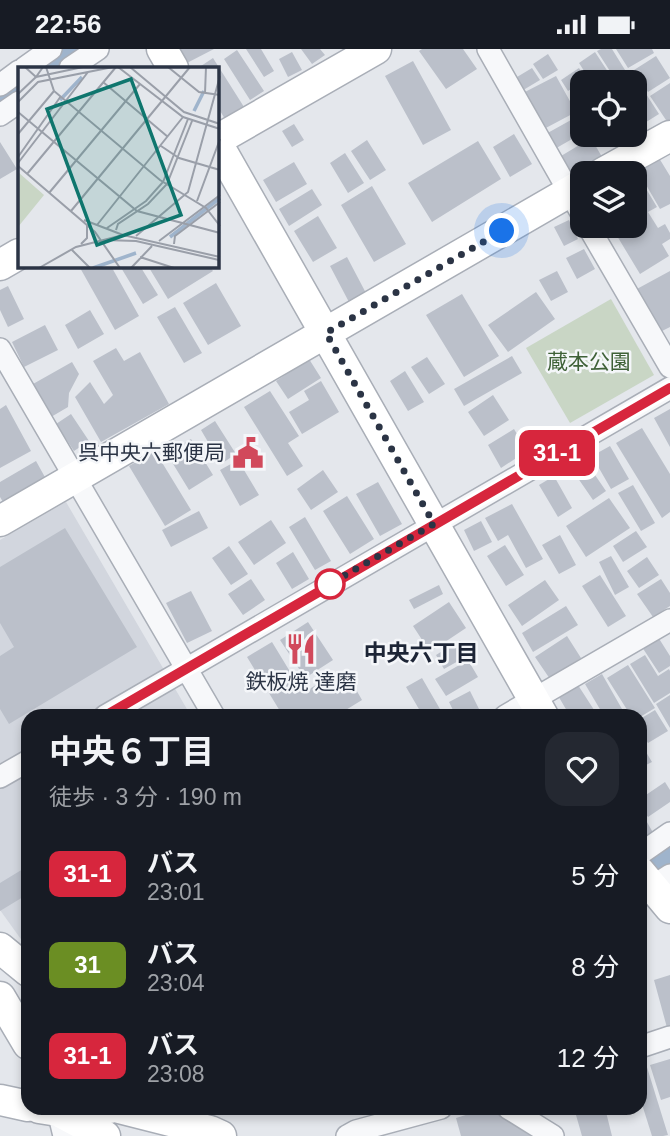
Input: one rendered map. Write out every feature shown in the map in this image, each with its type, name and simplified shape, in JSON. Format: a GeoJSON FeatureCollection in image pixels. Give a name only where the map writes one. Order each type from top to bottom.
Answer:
{"type":"FeatureCollection","features":[{"type":"Feature","properties":{"kind":"street"},"geometry":{"type":"LineString","coordinates":[[25,67],[51,49]]}},
{"type":"Feature","properties":{"kind":"street"},"geometry":{"type":"LineString","coordinates":[[71,67],[98,49]]}},
{"type":"Feature","properties":{"kind":"street"},"geometry":{"type":"LineString","coordinates":[[162,49],[172,67]]}},
{"type":"Feature","properties":{"kind":"street"},"geometry":{"type":"LineString","coordinates":[[219,140],[376,49]]}},
{"type":"Feature","properties":{"kind":"street"},"geometry":{"type":"LineString","coordinates":[[488,49],[570,185]]}},
{"type":"Feature","properties":{"kind":"street"},"geometry":{"type":"LineString","coordinates":[[0,85],[18,72]]}},
{"type":"Feature","properties":{"kind":"street"},"geometry":{"type":"LineString","coordinates":[[0,115],[18,103]]}},
{"type":"Feature","properties":{"kind":"street"},"geometry":{"type":"LineString","coordinates":[[625,161],[670,136]]}},
{"type":"Feature","properties":{"kind":"street"},"geometry":{"type":"LineString","coordinates":[[219,145],[539,708],[670,620]]}},
{"type":"Feature","properties":{"kind":"street"},"geometry":{"type":"LineString","coordinates":[[0,521],[326,333],[570,202]]}},
{"type":"Feature","properties":{"kind":"street"},"geometry":{"type":"LineString","coordinates":[[595,238],[670,367]]}},
{"type":"Feature","properties":{"kind":"street"},"geometry":{"type":"LineString","coordinates":[[0,265],[18,255]]}},
{"type":"Feature","properties":{"kind":"street"},"geometry":{"type":"LineString","coordinates":[[0,349],[210,709]]}},
{"type":"Feature","properties":{"kind":"street"},"geometry":{"type":"LineString","coordinates":[[117,709],[670,388]]}},
{"type":"Feature","properties":{"kind":"street"},"geometry":{"type":"LineString","coordinates":[[0,777],[21,765]]}},
{"type":"Feature","properties":{"kind":"street"},"geometry":{"type":"LineString","coordinates":[[647,849],[670,833]]}},
{"type":"Feature","properties":{"kind":"street"},"geometry":{"type":"LineString","coordinates":[[0,948],[21,965]]}},
{"type":"Feature","properties":{"kind":"street"},"geometry":{"type":"LineString","coordinates":[[0,997],[21,1032]]}},
{"type":"Feature","properties":{"kind":"street"},"geometry":{"type":"LineString","coordinates":[[647,1045],[670,1037]]}},
{"type":"Feature","properties":{"kind":"street"},"geometry":{"type":"LineString","coordinates":[[0,1100],[21,1104]]}},
{"type":"Feature","properties":{"kind":"street"},"geometry":{"type":"LineString","coordinates":[[156,1115],[210,1125]]}},
{"type":"Feature","properties":{"kind":"street"},"geometry":{"type":"LineString","coordinates":[[347,1136],[414,1115]]}},
{"type":"Feature","properties":{"kind":"street"},"geometry":{"type":"LineString","coordinates":[[519,1115],[553,1136]]}},
{"type":"Feature","properties":{"kind":"street"},"geometry":{"type":"LineString","coordinates":[[54,1116],[105,1136]]}},
{"type":"Feature","properties":{"kind":"shaded area"},"geometry":{"type":"Polygon","coordinates":[[[66,502],[187,709],[21,709],[21,939],[0,910],[0,540],[66,502]]]}},
{"type":"Feature","properties":{"kind":"green space","name":"蔵本公園"},"geometry":{"type":"Polygon","coordinates":[[[611,299],[654,375],[570,423],[526,348],[611,299]]]}},
{"type":"Feature","properties":{"kind":"building"},"geometry":{"type":"Polygon","coordinates":[[[175,49],[214,49],[183,65],[175,49]]]}},
{"type":"Feature","properties":{"kind":"building"},"geometry":{"type":"Polygon","coordinates":[[[246,49],[261,49],[274,71],[264,77],[246,49]]]}},
{"type":"Feature","properties":{"kind":"building"},"geometry":{"type":"Polygon","coordinates":[[[301,49],[320,49],[325,55],[312,64],[301,49]]]}},
{"type":"Feature","properties":{"kind":"building"},"geometry":{"type":"Polygon","coordinates":[[[463,49],[477,69],[446,89],[419,51],[463,49]]]}},
{"type":"Feature","properties":{"kind":"building"},"geometry":{"type":"Polygon","coordinates":[[[612,49],[625,70],[609,70],[597,51],[612,49]]]}},
{"type":"Feature","properties":{"kind":"building"},"geometry":{"type":"Polygon","coordinates":[[[616,49],[652,49],[654,53],[628,68],[616,49]]]}},
{"type":"Feature","properties":{"kind":"building"},"geometry":{"type":"Polygon","coordinates":[[[237,50],[264,91],[250,100],[224,59],[237,50]]]}},
{"type":"Feature","properties":{"kind":"building"},"geometry":{"type":"Polygon","coordinates":[[[292,52],[302,70],[288,77],[279,59],[292,52]]]}},
{"type":"Feature","properties":{"kind":"building"},"geometry":{"type":"Polygon","coordinates":[[[595,52],[607,70],[583,70],[579,63],[595,52]]]}},
{"type":"Feature","properties":{"kind":"building"},"geometry":{"type":"Polygon","coordinates":[[[548,54],[558,70],[543,79],[533,64],[548,54]]]}},
{"type":"Feature","properties":{"kind":"building"},"geometry":{"type":"Polygon","coordinates":[[[656,56],[670,78],[648,92],[647,70],[634,70],[656,56]]]}},
{"type":"Feature","properties":{"kind":"building"},"geometry":{"type":"Polygon","coordinates":[[[213,58],[219,67],[200,67],[213,58]]]}},
{"type":"Feature","properties":{"kind":"building"},"geometry":{"type":"Polygon","coordinates":[[[413,61],[451,130],[423,145],[385,76],[413,61]]]}},
{"type":"Feature","properties":{"kind":"building"},"geometry":{"type":"Polygon","coordinates":[[[219,67],[244,107],[225,119],[219,109],[219,67]]]}},
{"type":"Feature","properties":{"kind":"building"},"geometry":{"type":"Polygon","coordinates":[[[532,68],[540,80],[520,92],[512,80],[532,68]]]}},
{"type":"Feature","properties":{"kind":"building"},"geometry":{"type":"Polygon","coordinates":[[[570,74],[570,90],[568,91],[561,80],[570,74]]]}},
{"type":"Feature","properties":{"kind":"building"},"geometry":{"type":"Polygon","coordinates":[[[556,76],[570,101],[570,115],[542,130],[521,94],[556,76]]]}},
{"type":"Feature","properties":{"kind":"building"},"geometry":{"type":"Polygon","coordinates":[[[670,83],[670,122],[668,123],[650,96],[670,83]]]}},
{"type":"Feature","properties":{"kind":"building"},"geometry":{"type":"Polygon","coordinates":[[[647,95],[659,114],[647,122],[647,95]]]}},
{"type":"Feature","properties":{"kind":"building"},"geometry":{"type":"Polygon","coordinates":[[[570,121],[570,140],[553,150],[544,135],[570,121]]]}},
{"type":"Feature","properties":{"kind":"building"},"geometry":{"type":"Polygon","coordinates":[[[294,124],[304,140],[292,147],[282,131],[294,124]]]}},
{"type":"Feature","properties":{"kind":"building"},"geometry":{"type":"Polygon","coordinates":[[[514,134],[532,164],[510,177],[493,147],[514,134]]]}},
{"type":"Feature","properties":{"kind":"building"},"geometry":{"type":"Polygon","coordinates":[[[367,140],[386,170],[370,180],[351,151],[367,140]]]}},
{"type":"Feature","properties":{"kind":"building"},"geometry":{"type":"Polygon","coordinates":[[[478,141],[501,179],[432,222],[408,183],[478,141]]]}},
{"type":"Feature","properties":{"kind":"building"},"geometry":{"type":"Polygon","coordinates":[[[0,142],[17,169],[0,179],[0,142]]]}},
{"type":"Feature","properties":{"kind":"building"},"geometry":{"type":"Polygon","coordinates":[[[576,147],[596,147],[604,161],[570,161],[570,183],[556,159],[576,147]]]}},
{"type":"Feature","properties":{"kind":"building"},"geometry":{"type":"Polygon","coordinates":[[[345,153],[364,183],[348,193],[330,163],[345,153]]]}},
{"type":"Feature","properties":{"kind":"building"},"geometry":{"type":"Polygon","coordinates":[[[659,158],[670,176],[670,204],[660,209],[647,187],[647,165],[659,158]]]}},
{"type":"Feature","properties":{"kind":"building"},"geometry":{"type":"Polygon","coordinates":[[[294,162],[307,184],[276,202],[263,180],[294,162]]]}},
{"type":"Feature","properties":{"kind":"building"},"geometry":{"type":"Polygon","coordinates":[[[372,186],[406,244],[374,262],[341,205],[372,186]]]}},
{"type":"Feature","properties":{"kind":"building"},"geometry":{"type":"Polygon","coordinates":[[[312,189],[322,205],[289,226],[279,209],[312,189]]]}},
{"type":"Feature","properties":{"kind":"building"},"geometry":{"type":"Polygon","coordinates":[[[647,190],[657,207],[648,212],[658,228],[665,224],[670,233],[670,239],[662,244],[669,256],[640,274],[618,238],[647,238],[647,190]]]}},
{"type":"Feature","properties":{"kind":"building"},"geometry":{"type":"Polygon","coordinates":[[[318,216],[337,248],[313,262],[294,231],[318,216]]]}},
{"type":"Feature","properties":{"kind":"building"},"geometry":{"type":"Polygon","coordinates":[[[569,220],[570,238],[578,239],[564,246],[554,227],[569,220]]]}},
{"type":"Feature","properties":{"kind":"building"},"geometry":{"type":"Polygon","coordinates":[[[584,249],[595,269],[577,279],[566,258],[584,249]]]}},
{"type":"Feature","properties":{"kind":"building"},"geometry":{"type":"Polygon","coordinates":[[[347,257],[367,295],[350,304],[330,266],[347,257]]]}},
{"type":"Feature","properties":{"kind":"building"},"geometry":{"type":"Polygon","coordinates":[[[80,268],[112,268],[139,316],[115,330],[80,268]]]}},
{"type":"Feature","properties":{"kind":"building"},"geometry":{"type":"Polygon","coordinates":[[[121,268],[141,268],[158,295],[143,304],[121,268]]]}},
{"type":"Feature","properties":{"kind":"building"},"geometry":{"type":"Polygon","coordinates":[[[149,268],[211,268],[213,271],[168,299],[149,268]]]}},
{"type":"Feature","properties":{"kind":"building"},"geometry":{"type":"Polygon","coordinates":[[[557,271],[568,292],[551,301],[539,280],[557,271]]]}},
{"type":"Feature","properties":{"kind":"building"},"geometry":{"type":"Polygon","coordinates":[[[670,271],[670,327],[658,333],[635,290],[670,271]]]}},
{"type":"Feature","properties":{"kind":"building"},"geometry":{"type":"Polygon","coordinates":[[[216,283],[241,326],[208,345],[183,303],[216,283]]]}},
{"type":"Feature","properties":{"kind":"building"},"geometry":{"type":"Polygon","coordinates":[[[8,286],[24,319],[8,327],[0,310],[0,290],[8,286]]]}},
{"type":"Feature","properties":{"kind":"building"},"geometry":{"type":"Polygon","coordinates":[[[536,292],[555,319],[508,352],[488,325],[536,292]]]}},
{"type":"Feature","properties":{"kind":"building"},"geometry":{"type":"Polygon","coordinates":[[[462,294],[499,356],[464,377],[426,315],[462,294]]]}},
{"type":"Feature","properties":{"kind":"building"},"geometry":{"type":"Polygon","coordinates":[[[175,307],[202,353],[184,363],[157,317],[175,307]]]}},
{"type":"Feature","properties":{"kind":"building"},"geometry":{"type":"Polygon","coordinates":[[[90,310],[104,334],[78,349],[65,325],[90,310]]]}},
{"type":"Feature","properties":{"kind":"building"},"geometry":{"type":"Polygon","coordinates":[[[45,325],[58,350],[24,367],[12,342],[45,325]]]}},
{"type":"Feature","properties":{"kind":"building"},"geometry":{"type":"Polygon","coordinates":[[[116,348],[124,361],[140,352],[169,404],[101,442],[75,397],[90,382],[104,404],[113,395],[93,361],[116,348]]]}},
{"type":"Feature","properties":{"kind":"building"},"geometry":{"type":"Polygon","coordinates":[[[512,356],[522,373],[464,406],[454,389],[512,356]]]}},
{"type":"Feature","properties":{"kind":"building"},"geometry":{"type":"Polygon","coordinates":[[[427,357],[445,384],[429,394],[411,367],[427,357]]]}},
{"type":"Feature","properties":{"kind":"building"},"geometry":{"type":"Polygon","coordinates":[[[309,359],[321,378],[288,399],[276,381],[309,359]]]}},
{"type":"Feature","properties":{"kind":"building"},"geometry":{"type":"Polygon","coordinates":[[[72,362],[79,374],[69,393],[68,407],[51,417],[33,384],[72,362]]]}},
{"type":"Feature","properties":{"kind":"building"},"geometry":{"type":"Polygon","coordinates":[[[405,371],[424,402],[408,411],[390,381],[405,371]]]}},
{"type":"Feature","properties":{"kind":"building"},"geometry":{"type":"Polygon","coordinates":[[[321,381],[339,412],[302,434],[289,412],[309,400],[304,391],[321,381]]]}},
{"type":"Feature","properties":{"kind":"building"},"geometry":{"type":"Polygon","coordinates":[[[270,391],[299,436],[288,443],[303,466],[287,476],[244,407],[270,391]]]}},
{"type":"Feature","properties":{"kind":"building"},"geometry":{"type":"Polygon","coordinates":[[[493,395],[509,420],[484,436],[468,412],[493,395]]]}},
{"type":"Feature","properties":{"kind":"building"},"geometry":{"type":"Polygon","coordinates":[[[6,405],[31,451],[0,468],[0,409],[6,405]]]}},
{"type":"Feature","properties":{"kind":"building"},"geometry":{"type":"Polygon","coordinates":[[[670,409],[670,447],[654,418],[670,409]]]}},
{"type":"Feature","properties":{"kind":"building"},"geometry":{"type":"Polygon","coordinates":[[[71,414],[89,441],[74,451],[56,424],[71,414]]]}},
{"type":"Feature","properties":{"kind":"building"},"geometry":{"type":"Polygon","coordinates":[[[215,421],[236,454],[221,464],[201,430],[215,421]]]}},
{"type":"Feature","properties":{"kind":"building"},"geometry":{"type":"Polygon","coordinates":[[[642,428],[670,474],[670,512],[662,518],[616,443],[642,428]]]}},
{"type":"Feature","properties":{"kind":"building"},"geometry":{"type":"Polygon","coordinates":[[[514,429],[527,451],[501,468],[488,445],[514,429]]]}},
{"type":"Feature","properties":{"kind":"building"},"geometry":{"type":"Polygon","coordinates":[[[191,439],[213,475],[189,490],[167,454],[191,439]]]}},
{"type":"Feature","properties":{"kind":"building"},"geometry":{"type":"Polygon","coordinates":[[[610,446],[629,479],[611,489],[592,456],[610,446]]]}},
{"type":"Feature","properties":{"kind":"building"},"geometry":{"type":"Polygon","coordinates":[[[155,451],[191,510],[165,526],[129,466],[155,451]]]}},
{"type":"Feature","properties":{"kind":"building"},"geometry":{"type":"Polygon","coordinates":[[[238,460],[259,495],[240,506],[220,470],[238,460]]]}},
{"type":"Feature","properties":{"kind":"building"},"geometry":{"type":"Polygon","coordinates":[[[36,461],[46,479],[3,502],[0,497],[0,482],[36,461]]]}},
{"type":"Feature","properties":{"kind":"building"},"geometry":{"type":"Polygon","coordinates":[[[586,462],[606,491],[593,500],[573,471],[586,462]]]}},
{"type":"Feature","properties":{"kind":"building"},"geometry":{"type":"Polygon","coordinates":[[[323,470],[338,492],[311,510],[297,489],[323,470]]]}},
{"type":"Feature","properties":{"kind":"building"},"geometry":{"type":"Polygon","coordinates":[[[554,476],[572,508],[558,517],[539,485],[554,476]]]}},
{"type":"Feature","properties":{"kind":"building"},"geometry":{"type":"Polygon","coordinates":[[[378,482],[402,524],[380,536],[356,494],[378,482]]]}},
{"type":"Feature","properties":{"kind":"building"},"geometry":{"type":"Polygon","coordinates":[[[633,485],[655,523],[641,531],[618,493],[633,485]]]}},
{"type":"Feature","properties":{"kind":"building"},"geometry":{"type":"Polygon","coordinates":[[[347,496],[374,539],[350,554],[323,511],[347,496]]]}},
{"type":"Feature","properties":{"kind":"building"},"geometry":{"type":"Polygon","coordinates":[[[609,498],[630,528],[586,557],[566,526],[609,498]]]}},
{"type":"Feature","properties":{"kind":"building"},"geometry":{"type":"Polygon","coordinates":[[[512,504],[543,559],[526,568],[508,535],[498,541],[485,518],[512,504]]]}},
{"type":"Feature","properties":{"kind":"building"},"geometry":{"type":"Polygon","coordinates":[[[199,511],[208,528],[171,547],[162,530],[199,511]]]}},
{"type":"Feature","properties":{"kind":"building"},"geometry":{"type":"Polygon","coordinates":[[[305,517],[331,561],[315,570],[289,527],[305,517]]]}},
{"type":"Feature","properties":{"kind":"building"},"geometry":{"type":"Polygon","coordinates":[[[271,520],[286,543],[254,565],[238,542],[271,520]]]}},
{"type":"Feature","properties":{"kind":"building"},"geometry":{"type":"Polygon","coordinates":[[[481,521],[492,542],[474,551],[464,530],[481,521]]]}},
{"type":"Feature","properties":{"kind":"building"},"geometry":{"type":"Polygon","coordinates":[[[65,528],[137,647],[34,709],[21,709],[21,717],[9,724],[0,709],[0,656],[14,647],[0,623],[0,567],[65,528]]]}},
{"type":"Feature","properties":{"kind":"building"},"geometry":{"type":"Polygon","coordinates":[[[636,531],[647,547],[623,562],[613,546],[636,531]]]}},
{"type":"Feature","properties":{"kind":"building"},"geometry":{"type":"Polygon","coordinates":[[[560,535],[576,565],[559,574],[542,545],[560,535]]]}},
{"type":"Feature","properties":{"kind":"building"},"geometry":{"type":"Polygon","coordinates":[[[505,545],[524,575],[506,586],[487,556],[505,545]]]}},
{"type":"Feature","properties":{"kind":"building"},"geometry":{"type":"Polygon","coordinates":[[[229,546],[248,574],[231,585],[212,558],[229,546]]]}},
{"type":"Feature","properties":{"kind":"building"},"geometry":{"type":"Polygon","coordinates":[[[293,552],[309,579],[292,589],[276,563],[293,552]]]}},
{"type":"Feature","properties":{"kind":"building"},"geometry":{"type":"Polygon","coordinates":[[[611,556],[629,587],[615,595],[599,562],[611,556]]]}},
{"type":"Feature","properties":{"kind":"building"},"geometry":{"type":"Polygon","coordinates":[[[647,557],[659,575],[639,588],[627,571],[647,557]]]}},
{"type":"Feature","properties":{"kind":"building"},"geometry":{"type":"Polygon","coordinates":[[[600,575],[626,616],[608,627],[582,586],[600,575]]]}},
{"type":"Feature","properties":{"kind":"building"},"geometry":{"type":"Polygon","coordinates":[[[251,579],[265,600],[243,615],[228,594],[251,579]]]}},
{"type":"Feature","properties":{"kind":"building"},"geometry":{"type":"Polygon","coordinates":[[[661,579],[670,593],[670,606],[653,617],[637,594],[661,579]]]}},
{"type":"Feature","properties":{"kind":"building"},"geometry":{"type":"Polygon","coordinates":[[[545,580],[559,600],[522,626],[508,605],[545,580]]]}},
{"type":"Feature","properties":{"kind":"building"},"geometry":{"type":"Polygon","coordinates":[[[439,585],[443,594],[414,609],[409,600],[439,585]]]}},
{"type":"Feature","properties":{"kind":"building"},"geometry":{"type":"Polygon","coordinates":[[[191,591],[212,631],[187,643],[166,603],[191,591]]]}},
{"type":"Feature","properties":{"kind":"building"},"geometry":{"type":"Polygon","coordinates":[[[449,602],[466,628],[430,652],[413,626],[449,602]]]}},
{"type":"Feature","properties":{"kind":"building"},"geometry":{"type":"Polygon","coordinates":[[[566,606],[578,625],[533,652],[522,633],[566,606]]]}},
{"type":"Feature","properties":{"kind":"building"},"geometry":{"type":"Polygon","coordinates":[[[308,622],[333,660],[305,678],[280,640],[308,622]]]}},
{"type":"Feature","properties":{"kind":"building"},"geometry":{"type":"Polygon","coordinates":[[[567,636],[581,658],[550,679],[535,657],[567,636]]]}},
{"type":"Feature","properties":{"kind":"building"},"geometry":{"type":"Polygon","coordinates":[[[658,637],[670,656],[670,666],[659,673],[642,647],[658,637]]]}},
{"type":"Feature","properties":{"kind":"building"},"geometry":{"type":"Polygon","coordinates":[[[460,640],[469,655],[444,669],[436,655],[460,640]]]}},
{"type":"Feature","properties":{"kind":"building"},"geometry":{"type":"Polygon","coordinates":[[[272,642],[303,693],[335,673],[342,684],[350,679],[362,700],[347,709],[279,709],[247,657],[272,642]]]}},
{"type":"Feature","properties":{"kind":"building"},"geometry":{"type":"Polygon","coordinates":[[[645,655],[658,676],[669,669],[670,671],[670,693],[654,703],[630,664],[645,655]]]}},
{"type":"Feature","properties":{"kind":"building"},"geometry":{"type":"Polygon","coordinates":[[[468,660],[478,677],[446,696],[435,679],[468,660]]]}},
{"type":"Feature","properties":{"kind":"building"},"geometry":{"type":"Polygon","coordinates":[[[628,665],[655,708],[647,713],[647,709],[627,709],[607,678],[628,665]]]}},
{"type":"Feature","properties":{"kind":"building"},"geometry":{"type":"Polygon","coordinates":[[[602,674],[622,709],[600,709],[585,684],[602,674]]]}},
{"type":"Feature","properties":{"kind":"building"},"geometry":{"type":"Polygon","coordinates":[[[422,678],[440,709],[419,709],[406,687],[422,678]]]}},
{"type":"Feature","properties":{"kind":"building"},"geometry":{"type":"Polygon","coordinates":[[[576,682],[593,709],[566,709],[557,694],[576,682]]]}},
{"type":"Feature","properties":{"kind":"building"},"geometry":{"type":"Polygon","coordinates":[[[470,691],[479,709],[452,709],[449,702],[470,691]]]}},
{"type":"Feature","properties":{"kind":"building"},"geometry":{"type":"Polygon","coordinates":[[[670,695],[670,728],[656,704],[670,695]]]}},
{"type":"Feature","properties":{"kind":"building"},"geometry":{"type":"Polygon","coordinates":[[[655,710],[668,731],[648,743],[647,742],[647,715],[655,710]]]}},
{"type":"Feature","properties":{"kind":"building"},"geometry":{"type":"Polygon","coordinates":[[[665,782],[670,790],[670,802],[648,817],[647,794],[665,782]]]}},
{"type":"Feature","properties":{"kind":"building"},"geometry":{"type":"Polygon","coordinates":[[[647,822],[655,836],[647,840],[647,822]]]}},
{"type":"Feature","properties":{"kind":"building"},"geometry":{"type":"Polygon","coordinates":[[[21,870],[21,898],[0,911],[0,883],[21,870]]]}},
{"type":"Feature","properties":{"kind":"building"},"geometry":{"type":"Polygon","coordinates":[[[670,975],[670,1035],[669,1035],[654,980],[670,975]]]}},
{"type":"Feature","properties":{"kind":"building"},"geometry":{"type":"Polygon","coordinates":[[[670,1059],[670,1097],[661,1100],[650,1065],[670,1059]]]}},
{"type":"Feature","properties":{"kind":"building"},"geometry":{"type":"Polygon","coordinates":[[[647,1067],[668,1135],[652,1136],[645,1115],[647,1067]]]}},
{"type":"Feature","properties":{"kind":"building"},"geometry":{"type":"Polygon","coordinates":[[[466,1115],[499,1115],[531,1136],[461,1136],[456,1118],[466,1115]]]}},
{"type":"Feature","properties":{"kind":"building"},"geometry":{"type":"Polygon","coordinates":[[[576,1115],[607,1115],[612,1136],[582,1136],[576,1115]]]}},
{"type":"Feature","properties":{"kind":"waterway"},"geometry":{"type":"LineString","coordinates":[[42,67],[68,49]]}},
{"type":"Feature","properties":{"kind":"waterway"},"geometry":{"type":"LineString","coordinates":[[0,98],[18,85]]}},
{"type":"Feature","properties":{"kind":"waterway"},"geometry":{"type":"LineString","coordinates":[[647,862],[670,846]]}},
{"type":"Feature","properties":{"kind":"bus line","name":"31-1"},"geometry":{"type":"LineString","coordinates":[[117,709],[670,388]]}},
{"type":"Feature","properties":{"kind":"place","name":"呉中央六郵便局"},"geometry":{"type":"Point","coordinates":[248,453]}},
{"type":"Feature","properties":{"kind":"place","name":"鉄板焼 達磨"},"geometry":{"type":"Point","coordinates":[301,649]}},
{"type":"Feature","properties":{"kind":"district","name":"中央六丁目"},"geometry":{"type":"Point","coordinates":[421,653]}},
{"type":"Feature","properties":{"kind":"route"},"geometry":{"type":"LineString","coordinates":[[330,584],[321,589],[434,524],[326,333],[502,231]]}}]}
